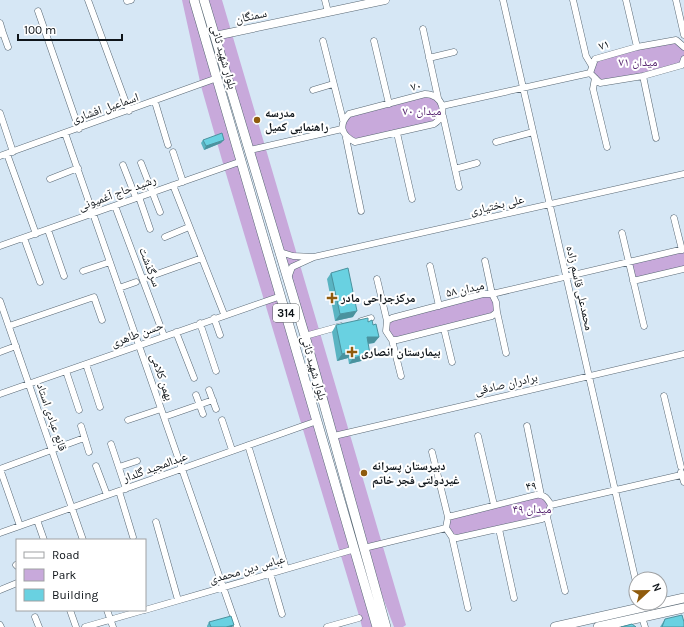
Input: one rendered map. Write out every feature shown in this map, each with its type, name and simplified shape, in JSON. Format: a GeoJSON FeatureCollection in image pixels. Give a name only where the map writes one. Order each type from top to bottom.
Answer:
{"type":"FeatureCollection","features":[{"type":"Feature","properties":{"kind":"main road","name":"بلوار شهید ثانی"},"geometry":{"type":"LineString","coordinates":[[194,0],[227,75],[250,150],[334,436],[386,627]]}},
{"type":"Feature","properties":{"kind":"main road","name":"بلوار شهید ثانی"},"geometry":{"type":"LineString","coordinates":[[204,0],[217,78],[377,627]]}},
{"type":"Feature","properties":{"kind":"main road","name":"سمنگان"},"geometry":{"type":"LineString","coordinates":[[210,37],[385,0]]}},
{"type":"Feature","properties":{"kind":"main road"},"geometry":{"type":"LineString","coordinates":[[217,78],[227,75]]}},
{"type":"Feature","properties":{"kind":"main road"},"geometry":{"type":"LineString","coordinates":[[281,296],[292,292]]}},
{"type":"Feature","properties":{"kind":"main road"},"geometry":{"type":"LineString","coordinates":[[668,601],[684,598]]}},
{"type":"Feature","properties":{"kind":"main road"},"geometry":{"type":"LineString","coordinates":[[554,627],[628,608]]}},
{"type":"Feature","properties":{"kind":"main road"},"geometry":{"type":"LineString","coordinates":[[598,627],[684,608]]}},
{"type":"Feature","properties":{"kind":"street"},"geometry":{"type":"LineString","coordinates":[[88,0],[129,111]]}},
{"type":"Feature","properties":{"kind":"street"},"geometry":{"type":"LineString","coordinates":[[325,0],[328,12]]}},
{"type":"Feature","properties":{"kind":"street","name":"محمدعلی قاسم زاده"},"geometry":{"type":"LineString","coordinates":[[503,0],[633,571]]}},
{"type":"Feature","properties":{"kind":"street"},"geometry":{"type":"LineString","coordinates":[[573,0],[586,56],[592,66]]}},
{"type":"Feature","properties":{"kind":"street"},"geometry":{"type":"LineString","coordinates":[[626,0],[637,48]]}},
{"type":"Feature","properties":{"kind":"street"},"geometry":{"type":"LineString","coordinates":[[676,0],[684,36],[683,47]]}},
{"type":"Feature","properties":{"kind":"street"},"geometry":{"type":"LineString","coordinates":[[38,11],[79,129]]}},
{"type":"Feature","properties":{"kind":"street"},"geometry":{"type":"LineString","coordinates":[[0,23],[2,33],[8,47]]}},
{"type":"Feature","properties":{"kind":"street"},"geometry":{"type":"LineString","coordinates":[[422,29],[438,98]]}},
{"type":"Feature","properties":{"kind":"street","name":"۷۱"},"geometry":{"type":"LineString","coordinates":[[607,147],[593,89],[592,66],[595,59],[676,40],[683,47]]}},
{"type":"Feature","properties":{"kind":"street"},"geometry":{"type":"LineString","coordinates":[[323,41],[343,120],[342,129],[346,138],[362,211]]}},
{"type":"Feature","properties":{"kind":"street"},"geometry":{"type":"LineString","coordinates":[[374,41],[388,104]]}},
{"type":"Feature","properties":{"kind":"street"},"geometry":{"type":"LineString","coordinates":[[429,58],[454,52]]}},
{"type":"Feature","properties":{"kind":"street"},"geometry":{"type":"LineString","coordinates":[[442,106],[523,88],[593,75],[600,83],[643,76],[682,65],[684,59]]}},
{"type":"Feature","properties":{"kind":"street"},"geometry":{"type":"LineString","coordinates":[[643,76],[656,138]]}},
{"type":"Feature","properties":{"kind":"street","name":"اسماعیل افشاری"},"geometry":{"type":"LineString","coordinates":[[0,156],[155,102],[217,78]]}},
{"type":"Feature","properties":{"kind":"street"},"geometry":{"type":"LineString","coordinates":[[313,90],[333,84]]}},
{"type":"Feature","properties":{"kind":"street","name":"۷۰"},"geometry":{"type":"LineString","coordinates":[[343,120],[349,114],[425,94],[433,94],[438,98],[442,106],[459,187]]}},
{"type":"Feature","properties":{"kind":"street"},"geometry":{"type":"LineString","coordinates":[[155,102],[168,146]]}},
{"type":"Feature","properties":{"kind":"street"},"geometry":{"type":"LineString","coordinates":[[0,113],[10,153],[36,234]]}},
{"type":"Feature","properties":{"kind":"street"},"geometry":{"type":"LineString","coordinates":[[346,138],[355,142],[397,133],[434,124],[443,116]]}},
{"type":"Feature","properties":{"kind":"street"},"geometry":{"type":"LineString","coordinates":[[250,150],[342,129]]}},
{"type":"Feature","properties":{"kind":"street"},"geometry":{"type":"LineString","coordinates":[[496,142],[533,132]]}},
{"type":"Feature","properties":{"kind":"street","name":"بهمن کلامی"},"geometry":{"type":"LineString","coordinates":[[65,133],[237,627]]}},
{"type":"Feature","properties":{"kind":"street"},"geometry":{"type":"LineString","coordinates":[[397,133],[412,199]]}},
{"type":"Feature","properties":{"kind":"street"},"geometry":{"type":"LineString","coordinates":[[174,152],[183,182]]}},
{"type":"Feature","properties":{"kind":"street","name":"رشید حاج آغمیونی"},"geometry":{"type":"LineString","coordinates":[[0,246],[242,161]]}},
{"type":"Feature","properties":{"kind":"street"},"geometry":{"type":"LineString","coordinates":[[142,163],[160,212]]}},
{"type":"Feature","properties":{"kind":"street"},"geometry":{"type":"LineString","coordinates":[[455,169],[477,163]]}},
{"type":"Feature","properties":{"kind":"street"},"geometry":{"type":"LineString","coordinates":[[123,164],[150,229]]}},
{"type":"Feature","properties":{"kind":"street"},"geometry":{"type":"LineString","coordinates":[[50,179],[78,168]]}},
{"type":"Feature","properties":{"kind":"street","name":"علی بختیاری"},"geometry":{"type":"LineString","coordinates":[[314,258],[684,174]]}},
{"type":"Feature","properties":{"kind":"street"},"geometry":{"type":"LineString","coordinates":[[173,185],[224,314]]}},
{"type":"Feature","properties":{"kind":"street","name":"سرگذشت"},"geometry":{"type":"LineString","coordinates":[[115,206],[164,336]]}},
{"type":"Feature","properties":{"kind":"street"},"geometry":{"type":"LineString","coordinates":[[485,261],[492,294],[683,250],[674,218]]}},
{"type":"Feature","properties":{"kind":"street"},"geometry":{"type":"LineString","coordinates":[[165,237],[189,227]]}},
{"type":"Feature","properties":{"kind":"street"},"geometry":{"type":"LineString","coordinates":[[48,230],[64,276]]}},
{"type":"Feature","properties":{"kind":"street"},"geometry":{"type":"LineString","coordinates":[[622,233],[644,326]]}},
{"type":"Feature","properties":{"kind":"street"},"geometry":{"type":"LineString","coordinates":[[24,238],[40,282]]}},
{"type":"Feature","properties":{"kind":"street"},"geometry":{"type":"LineString","coordinates":[[280,252],[293,256],[314,258]]}},
{"type":"Feature","properties":{"kind":"street"},"geometry":{"type":"LineString","coordinates":[[143,279],[202,258]]}},
{"type":"Feature","properties":{"kind":"street"},"geometry":{"type":"LineString","coordinates":[[288,278],[292,267],[314,258]]}},
{"type":"Feature","properties":{"kind":"street"},"geometry":{"type":"LineString","coordinates":[[83,271],[110,262]]}},
{"type":"Feature","properties":{"kind":"street"},"geometry":{"type":"LineString","coordinates":[[430,266],[439,306]]}},
{"type":"Feature","properties":{"kind":"street"},"geometry":{"type":"LineString","coordinates":[[633,281],[684,269]]}},
{"type":"Feature","properties":{"kind":"street"},"geometry":{"type":"LineString","coordinates":[[377,279],[387,321],[386,331],[392,340],[401,376]]}},
{"type":"Feature","properties":{"kind":"street"},"geometry":{"type":"LineString","coordinates":[[119,288],[136,282]]}},
{"type":"Feature","properties":{"kind":"street","name":"میدان ۵۸"},"geometry":{"type":"LineString","coordinates":[[387,321],[392,318],[483,294],[492,294],[496,302],[506,353]]}},
{"type":"Feature","properties":{"kind":"street","name":"حسن طاهری"},"geometry":{"type":"LineString","coordinates":[[0,394],[224,314],[281,296]]}},
{"type":"Feature","properties":{"kind":"street"},"geometry":{"type":"LineString","coordinates":[[9,326],[94,297],[102,320]]}},
{"type":"Feature","properties":{"kind":"street","name":"قانع عبادی استاد"},"geometry":{"type":"LineString","coordinates":[[0,301],[83,539]]}},
{"type":"Feature","properties":{"kind":"street"},"geometry":{"type":"LineString","coordinates":[[392,340],[444,329],[488,317],[497,312]]}},
{"type":"Feature","properties":{"kind":"street"},"geometry":{"type":"LineString","coordinates":[[214,318],[220,335]]}},
{"type":"Feature","properties":{"kind":"street"},"geometry":{"type":"LineString","coordinates":[[357,322],[372,318]]}},
{"type":"Feature","properties":{"kind":"street"},"geometry":{"type":"LineString","coordinates":[[200,323],[216,371]]}},
{"type":"Feature","properties":{"kind":"street"},"geometry":{"type":"LineString","coordinates":[[305,336],[349,324]]}},
{"type":"Feature","properties":{"kind":"street"},"geometry":{"type":"LineString","coordinates":[[444,329],[452,362]]}},
{"type":"Feature","properties":{"kind":"street"},"geometry":{"type":"LineString","coordinates":[[176,332],[194,378]]}},
{"type":"Feature","properties":{"kind":"street"},"geometry":{"type":"LineString","coordinates":[[0,352],[16,346]]}},
{"type":"Feature","properties":{"kind":"street","name":"برادران صادقی"},"geometry":{"type":"LineString","coordinates":[[334,436],[684,354]]}},
{"type":"Feature","properties":{"kind":"street"},"geometry":{"type":"LineString","coordinates":[[86,364],[100,407]]}},
{"type":"Feature","properties":{"kind":"street"},"geometry":{"type":"LineString","coordinates":[[66,371],[79,410]]}},
{"type":"Feature","properties":{"kind":"street"},"geometry":{"type":"LineString","coordinates":[[209,390],[216,409]]}},
{"type":"Feature","properties":{"kind":"street"},"geometry":{"type":"LineString","coordinates":[[196,395],[203,414]]}},
{"type":"Feature","properties":{"kind":"street"},"geometry":{"type":"LineString","coordinates":[[565,591],[547,517],[551,505],[682,478],[683,465],[664,396]]}},
{"type":"Feature","properties":{"kind":"street"},"geometry":{"type":"LineString","coordinates":[[164,417],[213,400]]}},
{"type":"Feature","properties":{"kind":"street"},"geometry":{"type":"LineString","coordinates":[[128,420],[161,409]]}},
{"type":"Feature","properties":{"kind":"street"},"geometry":{"type":"LineString","coordinates":[[222,420],[232,450]]}},
{"type":"Feature","properties":{"kind":"street","name":"عبدالمجید گلدار"},"geometry":{"type":"LineString","coordinates":[[0,533],[317,421]]}},
{"type":"Feature","properties":{"kind":"street"},"geometry":{"type":"LineString","coordinates":[[81,426],[89,452]]}},
{"type":"Feature","properties":{"kind":"street"},"geometry":{"type":"LineString","coordinates":[[527,426],[541,495]]}},
{"type":"Feature","properties":{"kind":"street"},"geometry":{"type":"LineString","coordinates":[[478,436],[494,505]]}},
{"type":"Feature","properties":{"kind":"street"},"geometry":{"type":"LineString","coordinates":[[20,526],[0,469],[84,438]]}},
{"type":"Feature","properties":{"kind":"street"},"geometry":{"type":"LineString","coordinates":[[111,444],[126,489]]}},
{"type":"Feature","properties":{"kind":"street"},"geometry":{"type":"LineString","coordinates":[[248,445],[286,569]]}},
{"type":"Feature","properties":{"kind":"street"},"geometry":{"type":"LineString","coordinates":[[432,452],[448,517],[446,528],[452,537],[468,608]]}},
{"type":"Feature","properties":{"kind":"street"},"geometry":{"type":"LineString","coordinates":[[119,467],[137,460]]}},
{"type":"Feature","properties":{"kind":"street"},"geometry":{"type":"LineString","coordinates":[[96,466],[107,495]]}},
{"type":"Feature","properties":{"kind":"street"},"geometry":{"type":"LineString","coordinates":[[119,491],[133,537]]}},
{"type":"Feature","properties":{"kind":"street","name":"۴۹"},"geometry":{"type":"LineString","coordinates":[[448,517],[541,495],[547,498],[551,505]]}},
{"type":"Feature","properties":{"kind":"street"},"geometry":{"type":"LineString","coordinates":[[452,537],[499,529],[547,517]]}},
{"type":"Feature","properties":{"kind":"street"},"geometry":{"type":"LineString","coordinates":[[37,520],[44,539]]}},
{"type":"Feature","properties":{"kind":"street"},"geometry":{"type":"LineString","coordinates":[[156,522],[178,600]]}},
{"type":"Feature","properties":{"kind":"street"},"geometry":{"type":"LineString","coordinates":[[364,548],[446,528]]}},
{"type":"Feature","properties":{"kind":"street"},"geometry":{"type":"LineString","coordinates":[[499,529],[514,598]]}},
{"type":"Feature","properties":{"kind":"street","name":"عباس دین محمدی"},"geometry":{"type":"LineString","coordinates":[[146,609],[354,549]]}},
{"type":"Feature","properties":{"kind":"street"},"geometry":{"type":"LineString","coordinates":[[270,573],[282,614]]}},
{"type":"Feature","properties":{"kind":"street"},"geometry":{"type":"LineString","coordinates":[[0,590],[16,585]]}},
{"type":"Feature","properties":{"kind":"street"},"geometry":{"type":"LineString","coordinates":[[70,611],[76,627]]}},
{"type":"Feature","properties":{"kind":"street"},"geometry":{"type":"LineString","coordinates":[[107,611],[113,627]]}},
{"type":"Feature","properties":{"kind":"street","name":"عباس دین محمدی"},"geometry":{"type":"LineString","coordinates":[[85,627],[141,611]]}},
{"type":"Feature","properties":{"kind":"street"},"geometry":{"type":"LineString","coordinates":[[35,617],[39,627]]}},
{"type":"Feature","properties":{"kind":"street"},"geometry":{"type":"LineString","coordinates":[[642,617],[644,627]]}},
{"type":"Feature","properties":{"kind":"street"},"geometry":{"type":"LineString","coordinates":[[327,627],[359,618]]}},
{"type":"Feature","properties":{"kind":"green space"},"geometry":{"type":"Polygon","coordinates":[[[182,0],[194,0],[377,627],[362,627],[224,167],[201,86],[182,0]]]}},
{"type":"Feature","properties":{"kind":"green space"},"geometry":{"type":"Polygon","coordinates":[[[204,0],[222,0],[406,625],[403,627],[394,627],[364,548],[204,0]]]}},
{"type":"Feature","properties":{"kind":"green space","name":"میدان ۷۱"},"geometry":{"type":"Polygon","coordinates":[[[676,40],[684,47],[684,59],[682,65],[600,83],[590,73],[595,59],[676,40]]]}},
{"type":"Feature","properties":{"kind":"green space","name":"میدان ۷۰"},"geometry":{"type":"Polygon","coordinates":[[[433,94],[442,106],[440,120],[355,142],[346,138],[343,120],[349,114],[433,94]]]}},
{"type":"Feature","properties":{"kind":"green space"},"geometry":{"type":"Polygon","coordinates":[[[684,249],[684,269],[633,281],[629,262],[684,249]]]}},
{"type":"Feature","properties":{"kind":"green space"},"geometry":{"type":"Polygon","coordinates":[[[492,294],[497,312],[397,340],[389,336],[387,321],[492,294]]]}},
{"type":"Feature","properties":{"kind":"green space","name":"میدان ۴۹"},"geometry":{"type":"Polygon","coordinates":[[[541,495],[551,505],[547,517],[452,537],[446,522],[448,517],[541,495]]]}},
{"type":"Feature","properties":{"kind":"building"},"geometry":{"type":"Polygon","coordinates":[[[222,133],[224,140],[206,146],[203,140],[222,133]]]}},
{"type":"Feature","properties":{"kind":"building"},"geometry":{"type":"Polygon","coordinates":[[[348,268],[357,311],[340,314],[331,273],[348,268]]]}},
{"type":"Feature","properties":{"kind":"building"},"geometry":{"type":"Polygon","coordinates":[[[368,318],[368,322],[372,320],[373,325],[376,324],[379,337],[367,337],[370,354],[353,358],[352,351],[342,354],[336,325],[368,318]]]}},
{"type":"Feature","properties":{"kind":"building"},"geometry":{"type":"Polygon","coordinates":[[[682,615],[684,627],[662,627],[665,619],[682,615]]]}},
{"type":"Feature","properties":{"kind":"building"},"geometry":{"type":"Polygon","coordinates":[[[231,616],[234,625],[226,627],[211,627],[209,622],[231,616]]]}},
{"type":"Feature","properties":{"kind":"building"},"geometry":{"type":"Polygon","coordinates":[[[632,624],[636,627],[621,627],[632,624]]]}},
{"type":"Feature","properties":{"kind":"place","name":"مدرسه راهنمایی کمیل"},"geometry":{"type":"Point","coordinates":[257,120]}},
{"type":"Feature","properties":{"kind":"place","name":"مرکزجراحی مادر"},"geometry":{"type":"Point","coordinates":[332,298]}},
{"type":"Feature","properties":{"kind":"place","name":"بیمارستان انصاری"},"geometry":{"type":"Point","coordinates":[352,352]}},
{"type":"Feature","properties":{"kind":"place","name":"دبیرستان پسرانه غیردولتی فجر خاتم"},"geometry":{"type":"Point","coordinates":[364,473]}}]}
